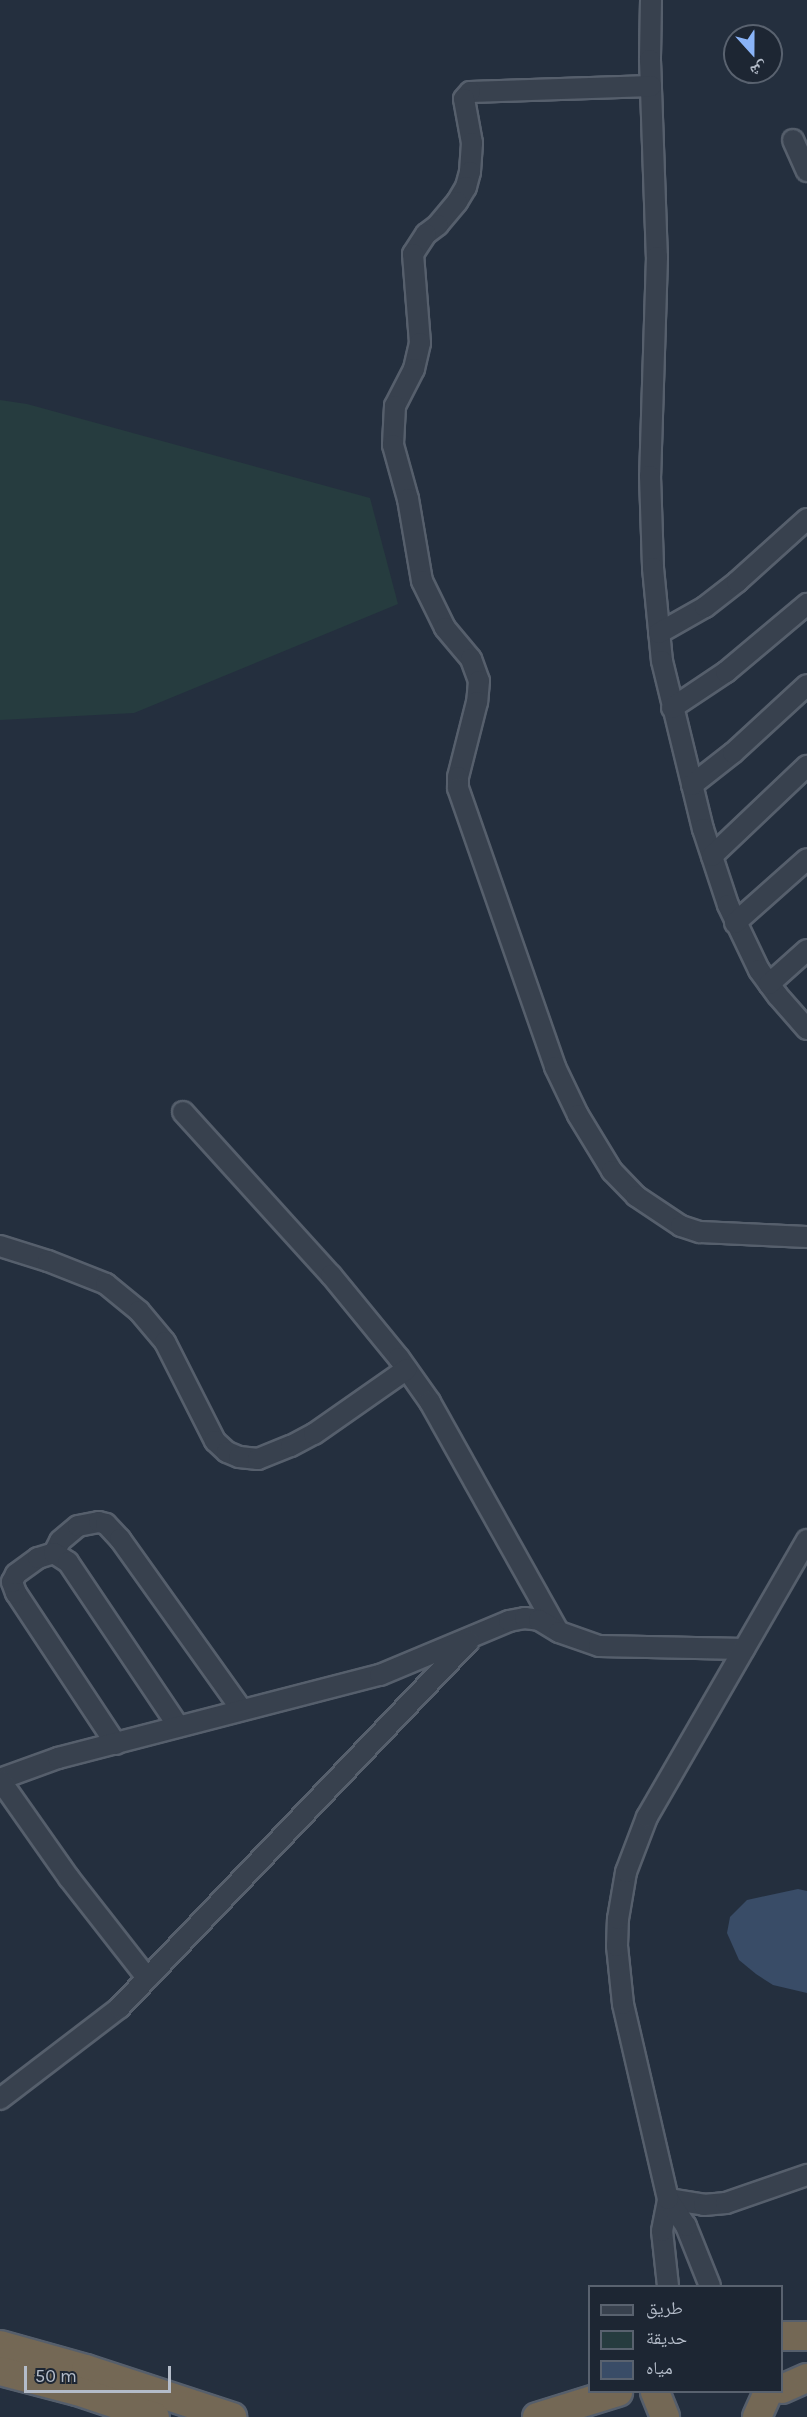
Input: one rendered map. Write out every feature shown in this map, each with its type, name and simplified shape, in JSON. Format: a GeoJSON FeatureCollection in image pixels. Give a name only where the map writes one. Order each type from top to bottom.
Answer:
{"type":"FeatureCollection","features":[{"type":"Feature","properties":{"kind":"highway"},"geometry":{"type":"LineString","coordinates":[[783,2336],[807,2336]]}},
{"type":"Feature","properties":{"kind":"highway"},"geometry":{"type":"LineString","coordinates":[[0,2345],[86,2369],[232,2417]]}},
{"type":"Feature","properties":{"kind":"highway"},"geometry":{"type":"LineString","coordinates":[[0,2371],[77,2391],[155,2417]]}},
{"type":"Feature","properties":{"kind":"highway"},"geometry":{"type":"LineString","coordinates":[[783,2390],[807,2378]]}},
{"type":"Feature","properties":{"kind":"highway"},"geometry":{"type":"LineString","coordinates":[[537,2417],[612,2393]]}},
{"type":"Feature","properties":{"kind":"highway"},"geometry":{"type":"LineString","coordinates":[[656,2393],[665,2417]]}},
{"type":"Feature","properties":{"kind":"street"},"geometry":{"type":"LineString","coordinates":[[651,0],[651,86],[657,257],[650,476],[653,568],[662,661],[692,785],[712,856],[735,923],[769,984],[807,1029]]}},
{"type":"Feature","properties":{"kind":"street"},"geometry":{"type":"LineString","coordinates":[[651,86],[470,92],[464,99],[472,143],[470,172],[466,188],[457,202],[438,225],[426,234],[413,254],[420,343],[414,369],[395,406],[393,445],[408,499],[422,581],[445,628],[471,659],[479,681],[477,702],[458,777],[459,788],[555,1067],[578,1115],[612,1171],[636,1196],[681,1226],[700,1232],[807,1237]]}},
{"type":"Feature","properties":{"kind":"street"},"geometry":{"type":"LineString","coordinates":[[793,140],[807,171]]}},
{"type":"Feature","properties":{"kind":"street"},"geometry":{"type":"LineString","coordinates":[[659,633],[705,607],[737,582],[807,519]]}},
{"type":"Feature","properties":{"kind":"street"},"geometry":{"type":"LineString","coordinates":[[672,708],[726,672],[807,604]]}},
{"type":"Feature","properties":{"kind":"street"},"geometry":{"type":"LineString","coordinates":[[692,785],[733,753],[807,685]]}},
{"type":"Feature","properties":{"kind":"street"},"geometry":{"type":"LineString","coordinates":[[712,856],[807,766]]}},
{"type":"Feature","properties":{"kind":"street"},"geometry":{"type":"LineString","coordinates":[[735,923],[807,859]]}},
{"type":"Feature","properties":{"kind":"street"},"geometry":{"type":"LineString","coordinates":[[769,984],[807,950]]}},
{"type":"Feature","properties":{"kind":"street"},"geometry":{"type":"LineString","coordinates":[[183,1112],[331,1275],[408,1369],[430,1402],[559,1632]]}},
{"type":"Feature","properties":{"kind":"street"},"geometry":{"type":"LineString","coordinates":[[0,1246],[48,1261],[106,1284],[139,1311],[165,1342],[215,1441],[227,1452],[239,1457],[258,1459],[291,1446],[314,1434],[408,1369]]}},
{"type":"Feature","properties":{"kind":"street"},"geometry":{"type":"LineString","coordinates":[[54,1553],[60,1541],[78,1526],[99,1522],[106,1524],[120,1539],[242,1710]]}},
{"type":"Feature","properties":{"kind":"street"},"geometry":{"type":"LineString","coordinates":[[710,2285],[686,2226],[668,2199],[623,2004],[616,1946],[618,1919],[626,1872],[647,1817],[807,1540]]}},
{"type":"Feature","properties":{"kind":"street"},"geometry":{"type":"LineString","coordinates":[[116,1744],[53,1652],[12,1582],[19,1570],[28,1563],[54,1553],[62,1555],[178,1726]]}},
{"type":"Feature","properties":{"kind":"street"},"geometry":{"type":"LineString","coordinates":[[147,1978],[69,1878],[0,1779],[58,1758],[380,1675],[509,1620],[525,1618],[539,1620],[559,1632],[599,1646],[744,1649]]}},
{"type":"Feature","properties":{"kind":"street"},"geometry":{"type":"LineString","coordinates":[[0,2099],[119,2008],[473,1637]]}},
{"type":"Feature","properties":{"kind":"street"},"geometry":{"type":"LineString","coordinates":[[668,2199],[704,2205],[726,2203],[807,2175]]}},
{"type":"Feature","properties":{"kind":"street"},"geometry":{"type":"LineString","coordinates":[[668,2199],[662,2231],[668,2285]]}},
{"type":"Feature","properties":{"kind":"green space"},"geometry":{"type":"Polygon","coordinates":[[[0,400],[27,404],[370,498],[398,604],[134,713],[0,720],[0,400]]]}},
{"type":"Feature","properties":{"kind":"water"},"geometry":{"type":"Polygon","coordinates":[[[798,1889],[807,1891],[807,1993],[773,1985],[756,1974],[739,1960],[727,1933],[730,1917],[747,1900],[798,1889]]]}}]}
